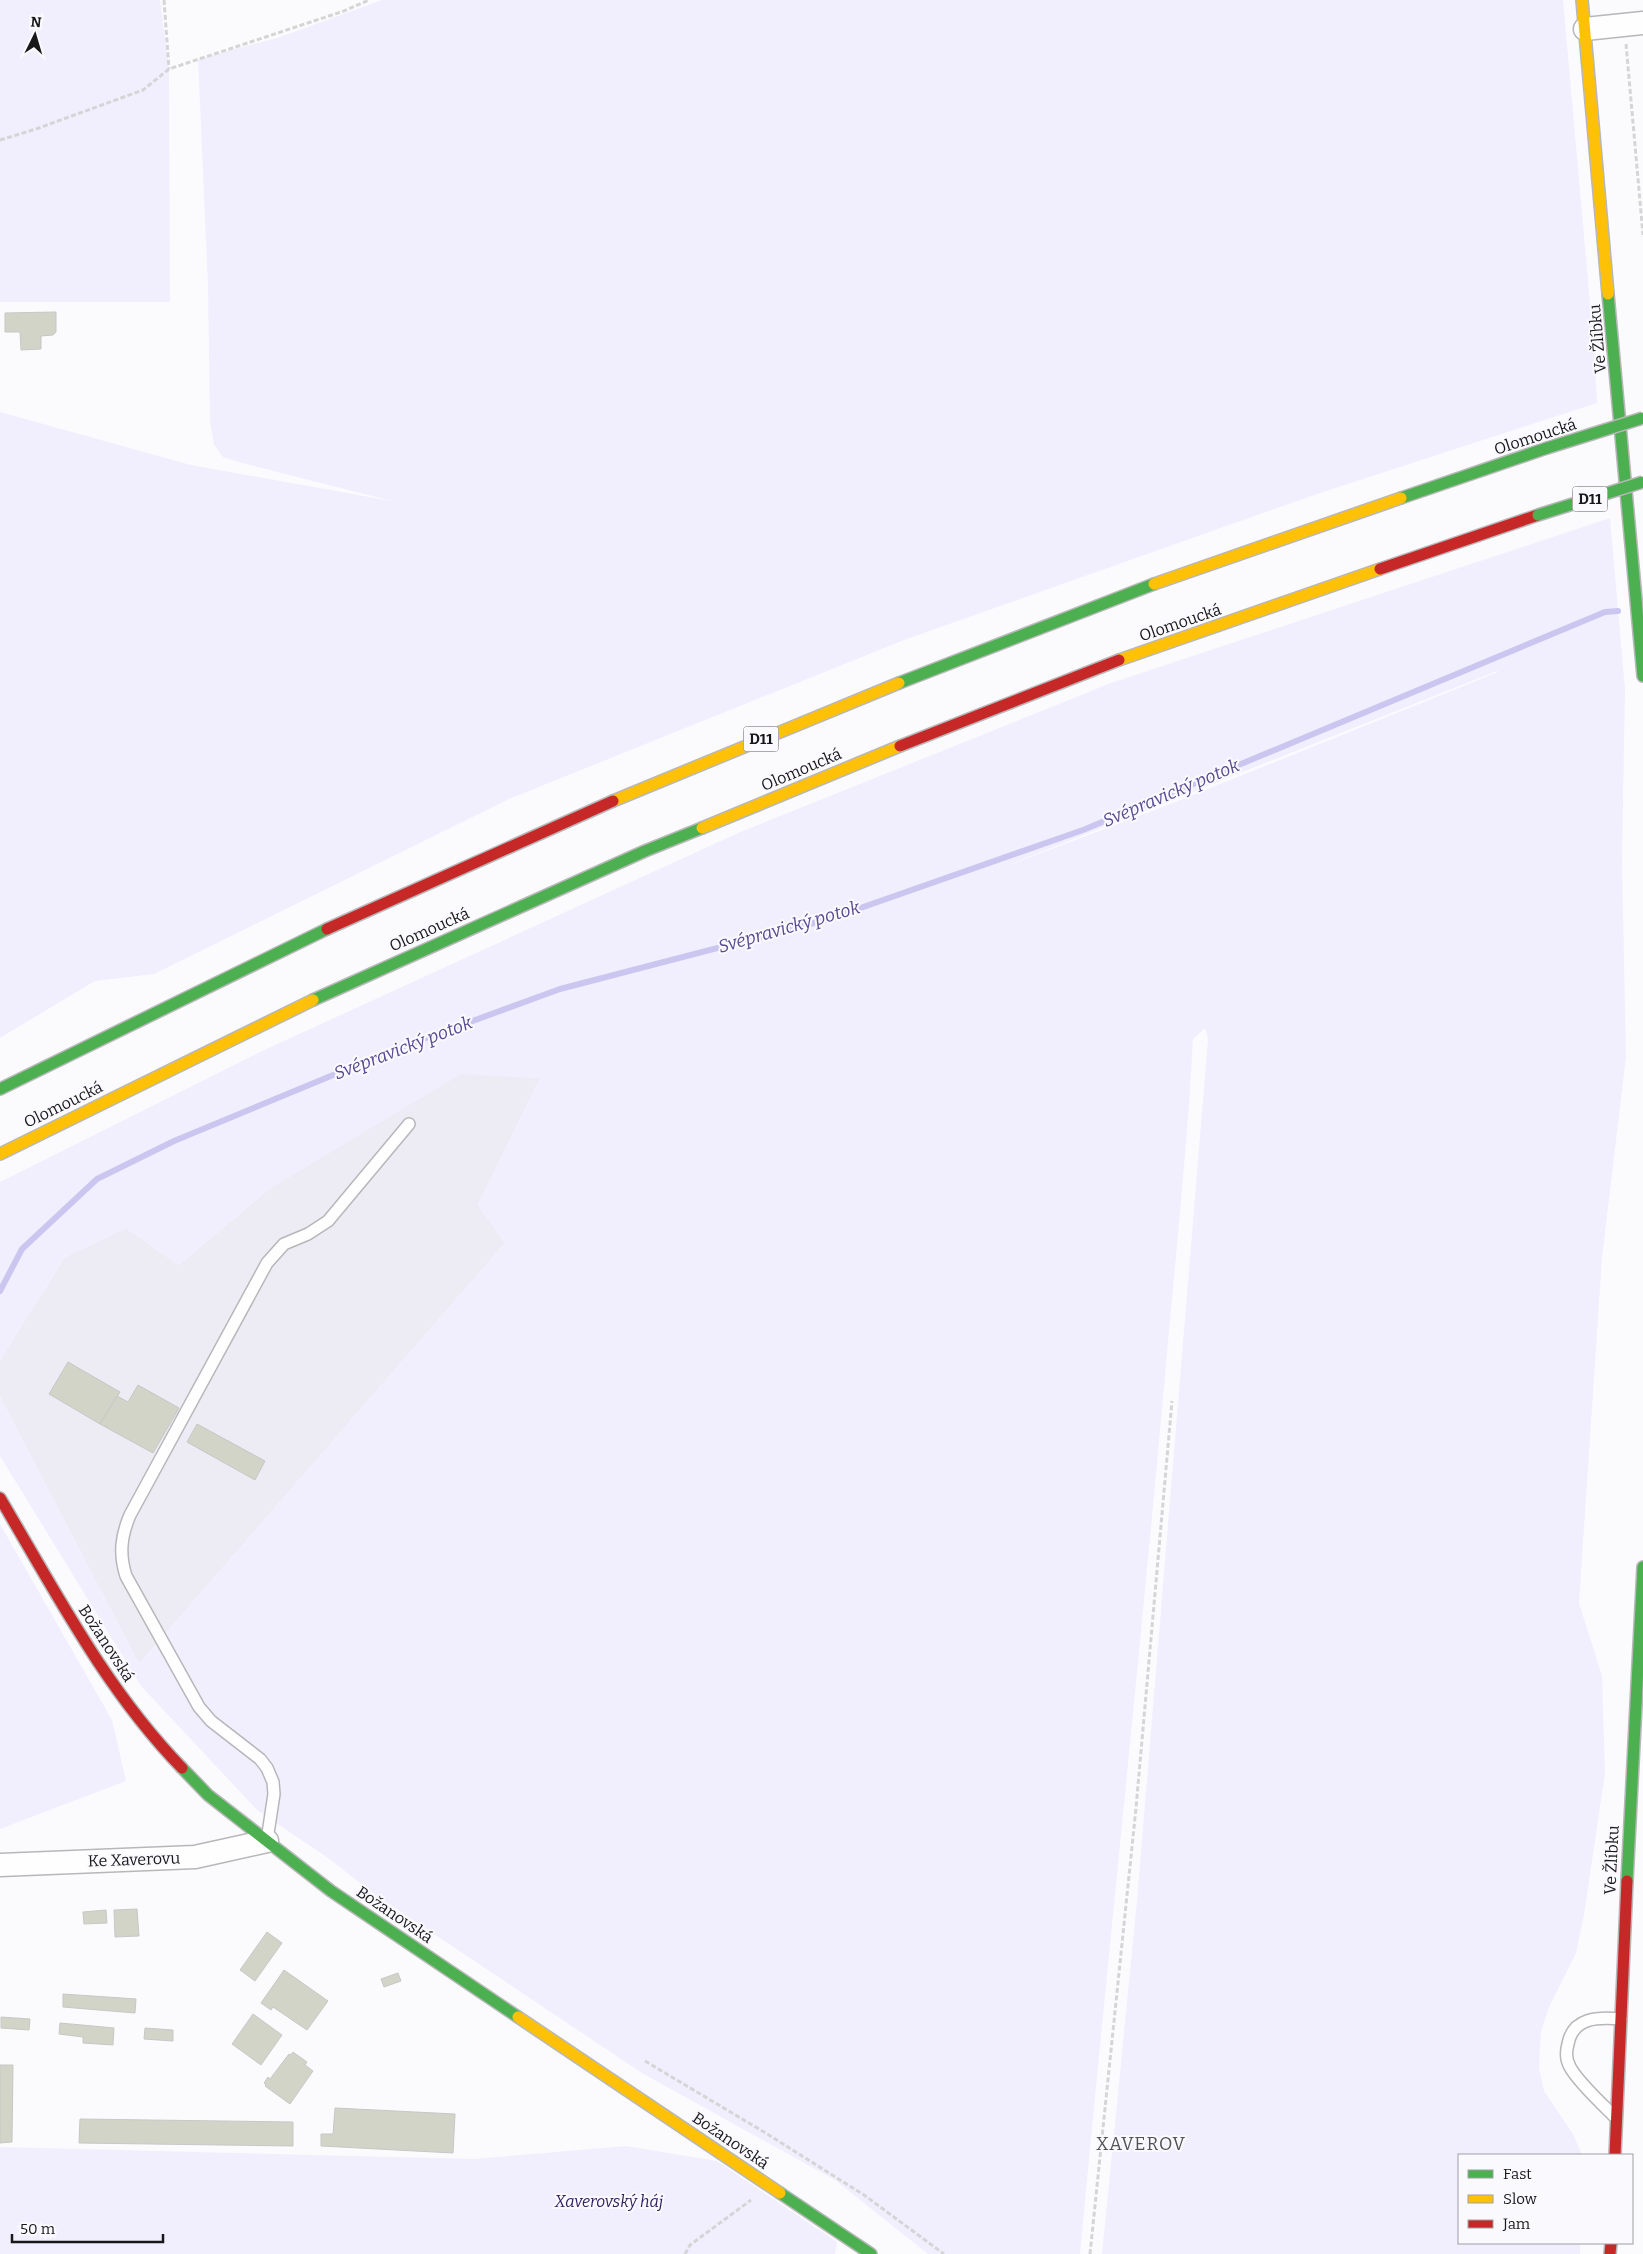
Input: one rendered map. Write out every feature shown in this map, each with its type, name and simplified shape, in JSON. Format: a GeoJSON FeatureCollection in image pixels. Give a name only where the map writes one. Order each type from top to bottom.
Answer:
{"type":"FeatureCollection","features":[{"type":"Feature","properties":{"kind":"main road","name":"Ve Žlíbku"},"geometry":{"type":"LineString","coordinates":[[1582,0],[1643,676]]}},
{"type":"Feature","properties":{"kind":"main road","name":"Olomoucká"},"geometry":{"type":"LineString","coordinates":[[0,1088],[311,936],[616,799],[864,697],[1116,597],[1546,448],[1643,418]]}},
{"type":"Feature","properties":{"kind":"main road","name":"Olomoucká"},"geometry":{"type":"LineString","coordinates":[[0,1154],[343,985],[690,833],[888,751],[1135,654],[1538,515],[1643,482]]}},
{"type":"Feature","properties":{"kind":"main road","name":"Božanovská"},"geometry":{"type":"LineString","coordinates":[[0,1498],[93,1654],[136,1715],[170,1756],[208,1795],[331,1891],[872,2254]]}},
{"type":"Feature","properties":{"kind":"main road","name":"Ve Žlíbku"},"geometry":{"type":"LineString","coordinates":[[1615,2154],[1628,1850],[1638,1746],[1643,1567]]}},
{"type":"Feature","properties":{"kind":"street"},"geometry":{"type":"LineString","coordinates":[[1584,29],[1634,24]]}},
{"type":"Feature","properties":{"kind":"street","name":"Ke Xaverovu"},"geometry":{"type":"LineString","coordinates":[[0,1865],[195,1857],[267,1841]]}},
{"type":"Feature","properties":{"kind":"lane"},"geometry":{"type":"LineString","coordinates":[[267,1841],[274,1794],[273,1782],[267,1768],[260,1759],[211,1721],[189,1692],[126,1576],[122,1564],[122,1540],[130,1515],[267,1263],[284,1244],[308,1234],[328,1221],[409,1124]]}},
{"type":"Feature","properties":{"kind":"lane"},"geometry":{"type":"LineString","coordinates":[[1629,1835],[1643,1835]]}},
{"type":"Feature","properties":{"kind":"lane"},"geometry":{"type":"LineString","coordinates":[[1628,1850],[1643,1850]]}},
{"type":"Feature","properties":{"kind":"lane"},"geometry":{"type":"LineString","coordinates":[[1616,2119],[1570,2067],[1567,2048],[1571,2033],[1585,2021],[1602,2018],[1620,2019]]}},
{"type":"Feature","properties":{"kind":"path"},"geometry":{"type":"LineString","coordinates":[[164,0],[169,69]]}},
{"type":"Feature","properties":{"kind":"path"},"geometry":{"type":"LineString","coordinates":[[0,140],[143,90],[169,69],[344,11],[369,0]]}},
{"type":"Feature","properties":{"kind":"path"},"geometry":{"type":"LineString","coordinates":[[1634,24],[1643,235]]}},
{"type":"Feature","properties":{"kind":"path"},"geometry":{"type":"LineString","coordinates":[[1090,2254],[1132,1847],[1172,1400]]}},
{"type":"Feature","properties":{"kind":"path"},"geometry":{"type":"LineString","coordinates":[[645,2061],[764,2132],[864,2195],[944,2254]]}},
{"type":"Feature","properties":{"kind":"path"},"geometry":{"type":"LineString","coordinates":[[685,2254],[690,2245],[738,2210],[768,2185]]}},
{"type":"Feature","properties":{"kind":"shaded area"},"geometry":{"type":"Polygon","coordinates":[[[461,1073],[540,1078],[478,1205],[505,1243],[139,1664],[0,1397],[0,1360],[65,1257],[126,1228],[179,1265],[269,1189],[461,1073]]]}},
{"type":"Feature","properties":{"kind":"green space"},"geometry":{"type":"Polygon","coordinates":[[[0,0],[160,0],[169,69],[170,302],[0,302],[0,0]]]}},
{"type":"Feature","properties":{"kind":"green space"},"geometry":{"type":"Polygon","coordinates":[[[382,0],[1563,0],[1594,348],[1597,403],[1314,495],[904,640],[509,799],[154,974],[95,981],[0,1038],[0,412],[191,465],[392,501],[242,463],[223,457],[214,445],[210,421],[208,286],[198,59],[277,38],[382,0]]]}},
{"type":"Feature","properties":{"kind":"green space"},"geometry":{"type":"Polygon","coordinates":[[[1610,518],[1625,689],[1622,861],[1626,1057],[1602,1258],[1579,1603],[1602,1676],[1605,1773],[1584,1915],[1576,1953],[1549,2007],[1541,2032],[1539,2068],[1544,2091],[1573,2134],[1582,2154],[1458,2154],[1458,2244],[1580,2244],[1580,2254],[1102,2254],[1137,1901],[1208,1039],[1205,1028],[1193,1039],[1184,1170],[1154,1495],[1080,2254],[928,2254],[835,2180],[642,2073],[377,1896],[328,1858],[257,1810],[141,1686],[0,1456],[0,1397],[139,1664],[505,1243],[478,1205],[540,1078],[461,1074],[269,1189],[179,1265],[126,1228],[65,1257],[0,1360],[0,1182],[262,1051],[738,833],[1111,683],[1610,518]],[[1497,671],[991,872],[1173,803],[1498,672],[1497,671]]]}},
{"type":"Feature","properties":{"kind":"green space"},"geometry":{"type":"Polygon","coordinates":[[[0,1524],[112,1720],[126,1781],[0,1829],[0,1524]]]}},
{"type":"Feature","properties":{"kind":"green space","name":"Xaverovský háj"},"geometry":{"type":"Polygon","coordinates":[[[626,2146],[717,2161],[837,2242],[835,2254],[0,2254],[0,2147],[474,2159],[626,2146]]]}},
{"type":"Feature","properties":{"kind":"building"},"geometry":{"type":"Polygon","coordinates":[[[56,312],[56,332],[53,335],[41,336],[41,349],[21,350],[20,332],[5,332],[5,313],[56,312]]]}},
{"type":"Feature","properties":{"kind":"building"},"geometry":{"type":"Polygon","coordinates":[[[68,1362],[120,1392],[100,1424],[49,1394],[68,1362]]]}},
{"type":"Feature","properties":{"kind":"building"},"geometry":{"type":"Polygon","coordinates":[[[138,1385],[179,1408],[153,1453],[100,1424],[117,1396],[128,1402],[138,1385]]]}},
{"type":"Feature","properties":{"kind":"building"},"geometry":{"type":"Polygon","coordinates":[[[197,1424],[265,1461],[255,1480],[187,1442],[197,1424]]]}},
{"type":"Feature","properties":{"kind":"building"},"geometry":{"type":"Polygon","coordinates":[[[137,1909],[139,1936],[115,1937],[114,1910],[137,1909]]]}},
{"type":"Feature","properties":{"kind":"building"},"geometry":{"type":"Polygon","coordinates":[[[106,1910],[107,1923],[84,1924],[83,1912],[106,1910]]]}},
{"type":"Feature","properties":{"kind":"building"},"geometry":{"type":"Polygon","coordinates":[[[267,1932],[282,1943],[255,1981],[240,1970],[267,1932]]]}},
{"type":"Feature","properties":{"kind":"building"},"geometry":{"type":"Polygon","coordinates":[[[284,1970],[328,2001],[307,2030],[273,2007],[271,2010],[261,2003],[284,1970]]]}},
{"type":"Feature","properties":{"kind":"building"},"geometry":{"type":"Polygon","coordinates":[[[398,1973],[401,1981],[384,1987],[381,1979],[398,1973]]]}},
{"type":"Feature","properties":{"kind":"building"},"geometry":{"type":"Polygon","coordinates":[[[63,1994],[136,1999],[135,2013],[63,2007],[63,1994]]]}},
{"type":"Feature","properties":{"kind":"building"},"geometry":{"type":"Polygon","coordinates":[[[253,2014],[282,2035],[261,2065],[232,2044],[253,2014]]]}},
{"type":"Feature","properties":{"kind":"building"},"geometry":{"type":"Polygon","coordinates":[[[1,2017],[30,2019],[29,2030],[1,2028],[1,2017]]]}},
{"type":"Feature","properties":{"kind":"building"},"geometry":{"type":"Polygon","coordinates":[[[60,2023],[114,2028],[113,2045],[83,2043],[83,2037],[59,2034],[60,2023]]]}},
{"type":"Feature","properties":{"kind":"building"},"geometry":{"type":"Polygon","coordinates":[[[145,2028],[173,2030],[173,2041],[144,2039],[145,2028]]]}},
{"type":"Feature","properties":{"kind":"building"},"geometry":{"type":"Polygon","coordinates":[[[293,2052],[307,2062],[305,2065],[313,2071],[290,2104],[265,2086],[264,2083],[268,2077],[270,2079],[289,2054],[291,2055],[293,2052]]]}},
{"type":"Feature","properties":{"kind":"building"},"geometry":{"type":"Polygon","coordinates":[[[0,2065],[13,2065],[12,2142],[0,2143],[0,2065]]]}},
{"type":"Feature","properties":{"kind":"building"},"geometry":{"type":"Polygon","coordinates":[[[335,2108],[455,2114],[453,2153],[321,2146],[321,2134],[333,2134],[335,2108]]]}},
{"type":"Feature","properties":{"kind":"building"},"geometry":{"type":"Polygon","coordinates":[[[80,2119],[293,2122],[293,2146],[79,2143],[80,2119]]]}},
{"type":"Feature","properties":{"kind":"waterway","name":"Svépravický potok"},"geometry":{"type":"LineString","coordinates":[[0,1291],[22,1249],[97,1179],[174,1141],[396,1049],[560,989],[829,919],[1083,830],[1605,612],[1618,611]]}},
{"type":"Feature","properties":{"kind":"traffic: fast"},"geometry":{"type":"LineString","coordinates":[[1608,294],[1643,676]]}},
{"type":"Feature","properties":{"kind":"traffic: fast"},"geometry":{"type":"LineString","coordinates":[[1547,448],[1643,418]]}},
{"type":"Feature","properties":{"kind":"traffic: fast"},"geometry":{"type":"LineString","coordinates":[[1401,498],[1547,448]]}},
{"type":"Feature","properties":{"kind":"traffic: fast"},"geometry":{"type":"LineString","coordinates":[[1538,515],[1643,482]]}},
{"type":"Feature","properties":{"kind":"traffic: fast"},"geometry":{"type":"LineString","coordinates":[[899,683],[1154,584]]}},
{"type":"Feature","properties":{"kind":"traffic: fast"},"geometry":{"type":"LineString","coordinates":[[313,1000],[645,851],[702,828]]}},
{"type":"Feature","properties":{"kind":"traffic: fast"},"geometry":{"type":"LineString","coordinates":[[0,1089],[327,929]]}},
{"type":"Feature","properties":{"kind":"traffic: fast"},"geometry":{"type":"LineString","coordinates":[[1627,1881],[1643,1567]]}},
{"type":"Feature","properties":{"kind":"traffic: fast"},"geometry":{"type":"LineString","coordinates":[[182,1768],[208,1795],[331,1891],[518,2017]]}},
{"type":"Feature","properties":{"kind":"traffic: fast"},"geometry":{"type":"LineString","coordinates":[[780,2193],[871,2254]]}},
{"type":"Feature","properties":{"kind":"traffic: slow"},"geometry":{"type":"LineString","coordinates":[[1582,0],[1608,294]]}},
{"type":"Feature","properties":{"kind":"traffic: slow"},"geometry":{"type":"LineString","coordinates":[[1154,584],[1401,498]]}},
{"type":"Feature","properties":{"kind":"traffic: slow"},"geometry":{"type":"LineString","coordinates":[[1119,660],[1380,569]]}},
{"type":"Feature","properties":{"kind":"traffic: slow"},"geometry":{"type":"LineString","coordinates":[[613,801],[899,683]]}},
{"type":"Feature","properties":{"kind":"traffic: slow"},"geometry":{"type":"LineString","coordinates":[[702,828],[900,746]]}},
{"type":"Feature","properties":{"kind":"traffic: slow"},"geometry":{"type":"LineString","coordinates":[[0,1154],[313,1000]]}},
{"type":"Feature","properties":{"kind":"traffic: slow"},"geometry":{"type":"LineString","coordinates":[[518,2017],[780,2193]]}},
{"type":"Feature","properties":{"kind":"traffic: jam"},"geometry":{"type":"LineString","coordinates":[[1380,569],[1538,515]]}},
{"type":"Feature","properties":{"kind":"traffic: jam"},"geometry":{"type":"LineString","coordinates":[[900,746],[1119,660]]}},
{"type":"Feature","properties":{"kind":"traffic: jam"},"geometry":{"type":"LineString","coordinates":[[327,929],[613,801]]}},
{"type":"Feature","properties":{"kind":"traffic: jam"},"geometry":{"type":"LineString","coordinates":[[0,1498],[83,1639],[129,1706],[182,1768]]}},
{"type":"Feature","properties":{"kind":"traffic: jam"},"geometry":{"type":"LineString","coordinates":[[1615,2154],[1627,1881]]}},
{"type":"Feature","properties":{"kind":"traffic: jam"},"geometry":{"type":"LineString","coordinates":[[1610,2254],[1611,2244]]}},
{"type":"Feature","properties":{"kind":"district","name":"XAVEROV"},"geometry":{"type":"Point","coordinates":[1141,2144]}}]}
